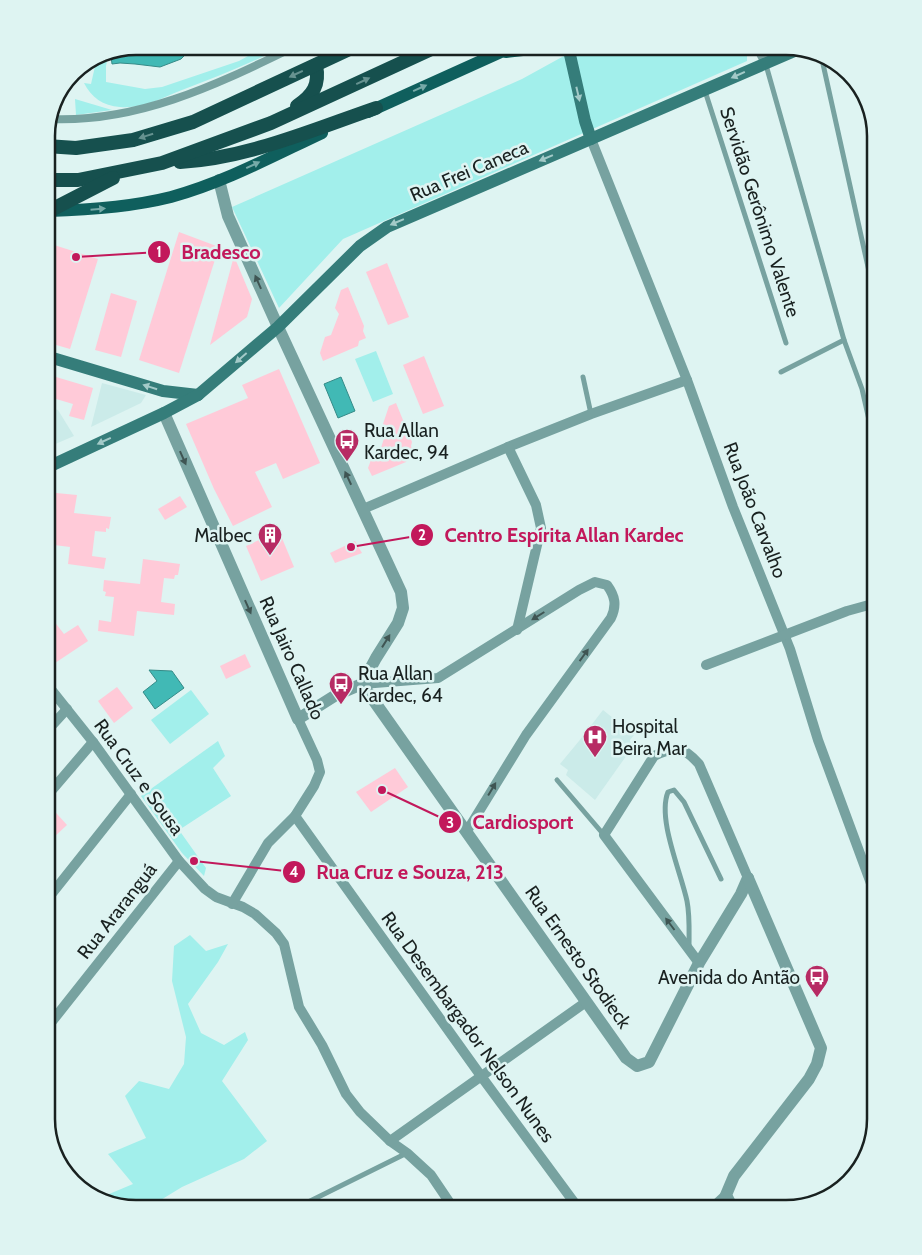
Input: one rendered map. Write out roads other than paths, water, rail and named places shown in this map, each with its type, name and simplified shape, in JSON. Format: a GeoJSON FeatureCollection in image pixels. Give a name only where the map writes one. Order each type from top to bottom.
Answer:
{"type":"FeatureCollection","features":[{"type":"Feature","properties":{"kind":"highway"},"geometry":{"type":"LineString","coordinates":[[55,147],[76,148],[133,140],[193,122],[337,55]]}},
{"type":"Feature","properties":{"kind":"highway"},"geometry":{"type":"LineString","coordinates":[[162,164],[271,123],[418,55]]}},
{"type":"Feature","properties":{"kind":"highway"},"geometry":{"type":"LineString","coordinates":[[271,123],[307,99],[317,85],[316,65]]}},
{"type":"Feature","properties":{"kind":"highway"},"geometry":{"type":"LineString","coordinates":[[55,180],[78,180],[162,164],[208,160],[246,152],[376,108]]}},
{"type":"Feature","properties":{"kind":"highway"},"geometry":{"type":"LineString","coordinates":[[55,207],[126,171]]}},
{"type":"Feature","properties":{"kind":"main road"},"geometry":{"type":"LineString","coordinates":[[55,211],[123,206],[171,197],[219,180],[494,55]]}},
{"type":"Feature","properties":{"kind":"main road"},"geometry":{"type":"LineString","coordinates":[[570,55],[591,139]]}},
{"type":"Feature","properties":{"kind":"main road","name":"Rua Frei Caneca"},"geometry":{"type":"LineString","coordinates":[[55,464],[198,395],[278,327],[360,246],[387,226],[786,55]]}},
{"type":"Feature","properties":{"kind":"main road"},"geometry":{"type":"LineString","coordinates":[[55,359],[163,391],[198,395]]}},
{"type":"Feature","properties":{"kind":"street"},"geometry":{"type":"LineString","coordinates":[[57,119],[98,117],[155,106],[207,87],[277,55]]}},
{"type":"Feature","properties":{"kind":"street"},"geometry":{"type":"LineString","coordinates":[[762,55],[766,64]]}},
{"type":"Feature","properties":{"kind":"street","name":"Rua João Carvalho"},"geometry":{"type":"LineString","coordinates":[[591,139],[687,380],[733,507],[785,635],[821,749],[867,873]]}},
{"type":"Feature","properties":{"kind":"street"},"geometry":{"type":"LineString","coordinates":[[219,180],[228,216],[401,592],[403,608],[398,623],[362,684]]}},
{"type":"Feature","properties":{"kind":"street"},"geometry":{"type":"LineString","coordinates":[[362,509],[591,414],[687,380]]}},
{"type":"Feature","properties":{"kind":"street","name":"Rua Jairo Callado"},"geometry":{"type":"LineString","coordinates":[[164,413],[317,760],[320,772],[314,786],[295,816],[268,843],[232,904]]}},
{"type":"Feature","properties":{"kind":"street"},"geometry":{"type":"LineString","coordinates":[[508,447],[536,505],[541,528],[516,630]]}},
{"type":"Feature","properties":{"kind":"street"},"geometry":{"type":"LineString","coordinates":[[298,719],[336,695],[362,684],[438,678],[580,590],[595,582],[607,585],[614,595],[616,608],[611,618],[526,735],[467,831]]}},
{"type":"Feature","properties":{"kind":"street"},"geometry":{"type":"LineString","coordinates":[[706,664],[847,611],[867,605]]}},
{"type":"Feature","properties":{"kind":"street","name":"Rua Ernesto Stodieck"},"geometry":{"type":"LineString","coordinates":[[362,684],[626,1058],[638,1066],[649,1062],[700,963],[741,894],[748,878]]}},
{"type":"Feature","properties":{"kind":"street","name":"Rua Cruz e Sousa"},"geometry":{"type":"LineString","coordinates":[[55,695],[93,742],[178,861],[205,889],[255,914],[284,944],[299,1007],[322,1045],[346,1094],[360,1112],[390,1141],[408,1153],[431,1175],[448,1200]]}},
{"type":"Feature","properties":{"kind":"street"},"geometry":{"type":"LineString","coordinates":[[55,722],[67,709]]}},
{"type":"Feature","properties":{"kind":"street"},"geometry":{"type":"LineString","coordinates":[[55,786],[93,742]]}},
{"type":"Feature","properties":{"kind":"street"},"geometry":{"type":"LineString","coordinates":[[700,963],[604,835],[654,756],[665,750],[676,748],[686,750],[699,764],[703,772],[821,1048],[817,1064],[809,1080],[734,1176],[726,1195],[721,1200]]}},
{"type":"Feature","properties":{"kind":"street"},"geometry":{"type":"LineString","coordinates":[[55,890],[131,794]]}},
{"type":"Feature","properties":{"kind":"street","name":"Rua Desembargador Nelson Nunes"},"geometry":{"type":"LineString","coordinates":[[295,816],[572,1200]]}},
{"type":"Feature","properties":{"kind":"street","name":"Rua Araranguá"},"geometry":{"type":"LineString","coordinates":[[55,1018],[178,861]]}},
{"type":"Feature","properties":{"kind":"street"},"geometry":{"type":"LineString","coordinates":[[390,1141],[586,1002]]}},
{"type":"Feature","properties":{"kind":"street"},"geometry":{"type":"LineString","coordinates":[[726,1195],[728,1200]]}},
{"type":"Feature","properties":{"kind":"lane"},"geometry":{"type":"LineString","coordinates":[[766,64],[844,340],[862,389],[867,412]]}},
{"type":"Feature","properties":{"kind":"lane"},"geometry":{"type":"LineString","coordinates":[[823,64],[867,262]]}},
{"type":"Feature","properties":{"kind":"lane","name":"Servidão Gerônimo Valente"},"geometry":{"type":"LineString","coordinates":[[704,90],[786,343]]}},
{"type":"Feature","properties":{"kind":"lane"},"geometry":{"type":"LineString","coordinates":[[781,372],[844,340]]}},
{"type":"Feature","properties":{"kind":"lane"},"geometry":{"type":"LineString","coordinates":[[583,377],[591,414]]}},
{"type":"Feature","properties":{"kind":"lane"},"geometry":{"type":"LineString","coordinates":[[557,780],[604,835]]}},
{"type":"Feature","properties":{"kind":"lane"},"geometry":{"type":"LineString","coordinates":[[690,950],[686,900],[671,844],[666,816],[665,799],[668,792],[674,790],[684,802],[721,879]]}},
{"type":"Feature","properties":{"kind":"lane"},"geometry":{"type":"LineString","coordinates":[[312,1200],[408,1153]]}},
{"type":"Feature","properties":{"kind":"place","name":"Bradesco"},"geometry":{"type":"Point","coordinates":[76,257]}},
{"type":"Feature","properties":{"kind":"place","name":"Rua Allan Kardec, 94"},"geometry":{"type":"Point","coordinates":[347,462]}},
{"type":"Feature","properties":{"kind":"place","name":"Centro Espírita Allan Kardec"},"geometry":{"type":"Point","coordinates":[351,547]}},
{"type":"Feature","properties":{"kind":"place","name":"Malbec"},"geometry":{"type":"Point","coordinates":[270,556]}},
{"type":"Feature","properties":{"kind":"place","name":"Rua Allan Kardec, 64"},"geometry":{"type":"Point","coordinates":[341,705]}},
{"type":"Feature","properties":{"kind":"place","name":"Hospital Beira Mar"},"geometry":{"type":"Point","coordinates":[595,758]}},
{"type":"Feature","properties":{"kind":"place","name":"Cardiosport"},"geometry":{"type":"Point","coordinates":[382,790]}},
{"type":"Feature","properties":{"kind":"place","name":"Rua Cruz e Souza, 213"},"geometry":{"type":"Point","coordinates":[194,861]}},
{"type":"Feature","properties":{"kind":"place","name":"Avenida do Antão"},"geometry":{"type":"Point","coordinates":[817,998]}}]}
